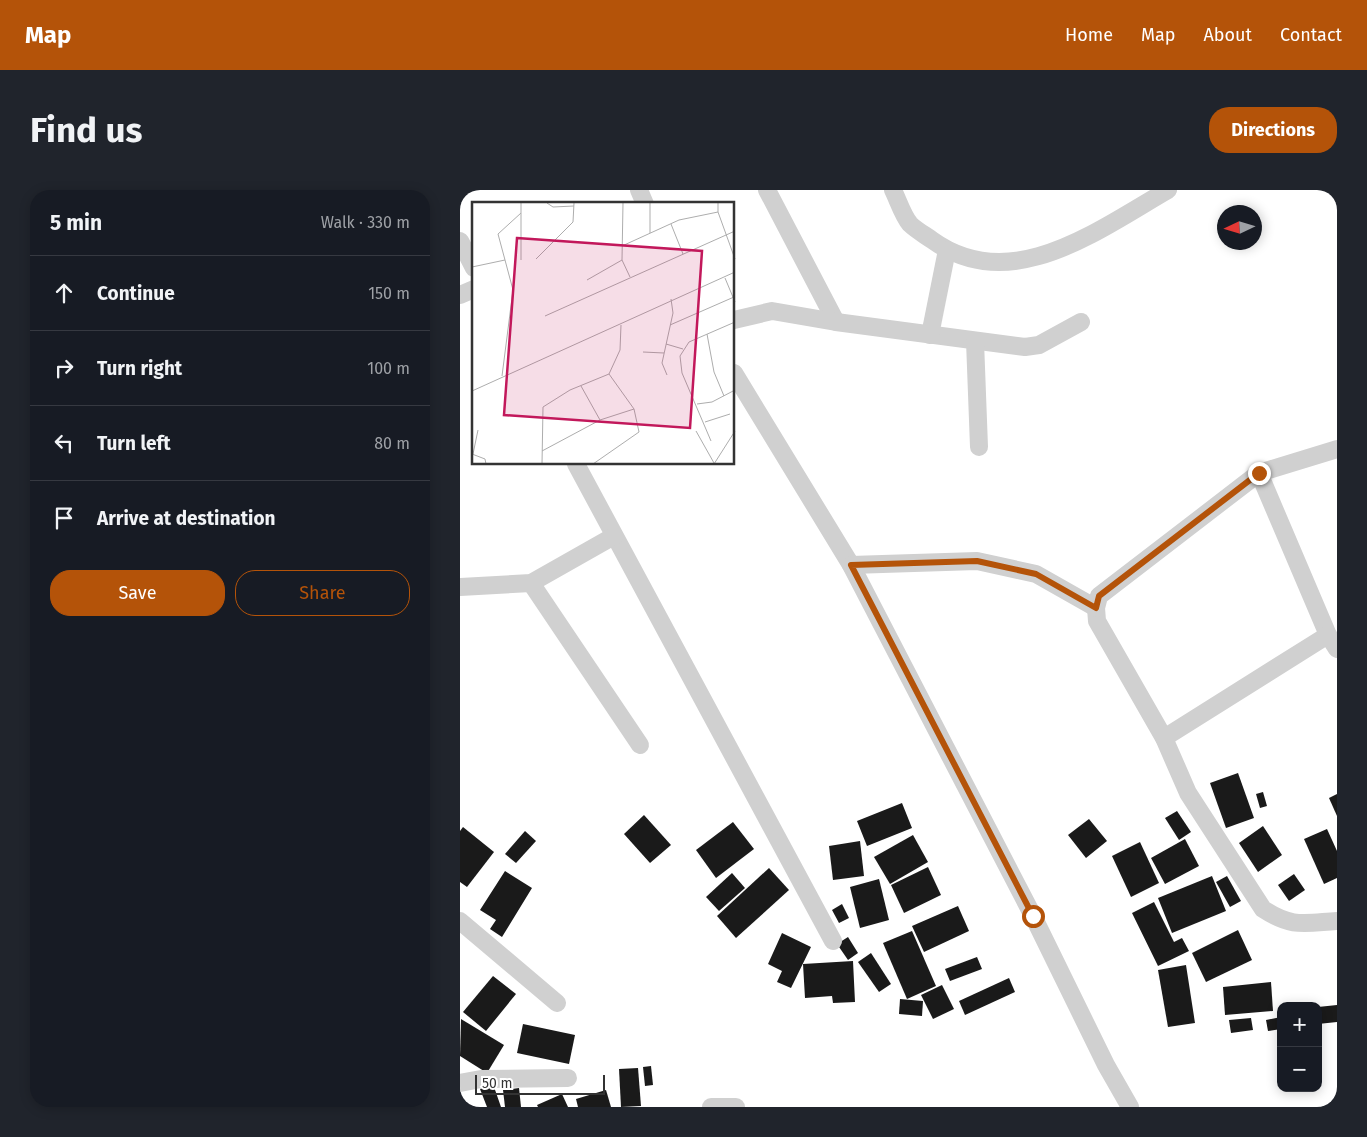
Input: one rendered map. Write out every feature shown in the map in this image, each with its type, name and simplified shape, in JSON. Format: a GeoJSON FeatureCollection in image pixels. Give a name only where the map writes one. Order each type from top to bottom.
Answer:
{"type":"FeatureCollection","features":[{"type":"Feature","properties":{"kind":"street"},"geometry":{"type":"LineString","coordinates":[[639,190],[644,202]]}},
{"type":"Feature","properties":{"kind":"street"},"geometry":{"type":"LineString","coordinates":[[767,190],[836,322]]}},
{"type":"Feature","properties":{"kind":"street"},"geometry":{"type":"LineString","coordinates":[[893,190],[910,223],[947,250],[983,262],[1026,260],[1066,248],[1168,190]]}},
{"type":"Feature","properties":{"kind":"street"},"geometry":{"type":"LineString","coordinates":[[460,241],[472,264]]}},
{"type":"Feature","properties":{"kind":"street"},"geometry":{"type":"LineString","coordinates":[[930,335],[947,250]]}},
{"type":"Feature","properties":{"kind":"street"},"geometry":{"type":"LineString","coordinates":[[460,295],[472,290]]}},
{"type":"Feature","properties":{"kind":"street"},"geometry":{"type":"LineString","coordinates":[[735,320],[772,311],[836,322],[1025,347],[1039,345],[1081,322]]}},
{"type":"Feature","properties":{"kind":"street"},"geometry":{"type":"LineString","coordinates":[[975,341],[979,447]]}},
{"type":"Feature","properties":{"kind":"street"},"geometry":{"type":"LineString","coordinates":[[735,375],[851,565],[1033,916],[1106,1065],[1130,1107]]}},
{"type":"Feature","properties":{"kind":"street"},"geometry":{"type":"LineString","coordinates":[[1337,449],[1259,473],[1099,596],[1096,608],[1097,620],[1164,738],[1188,793],[1263,908],[1280,920],[1299,924],[1337,921]]}},
{"type":"Feature","properties":{"kind":"street"},"geometry":{"type":"LineString","coordinates":[[577,465],[833,941]]}},
{"type":"Feature","properties":{"kind":"street"},"geometry":{"type":"LineString","coordinates":[[1164,738],[1332,642],[1259,473]]}},
{"type":"Feature","properties":{"kind":"street"},"geometry":{"type":"LineString","coordinates":[[462,584],[530,583],[614,536]]}},
{"type":"Feature","properties":{"kind":"street"},"geometry":{"type":"LineString","coordinates":[[851,565],[977,561],[1036,574],[1096,608]]}},
{"type":"Feature","properties":{"kind":"street"},"geometry":{"type":"LineString","coordinates":[[530,583],[640,745]]}},
{"type":"Feature","properties":{"kind":"street"},"geometry":{"type":"LineString","coordinates":[[460,921],[557,1003]]}},
{"type":"Feature","properties":{"kind":"street"},"geometry":{"type":"LineString","coordinates":[[460,1083],[481,1079],[568,1078]]}},
{"type":"Feature","properties":{"kind":"street"},"geometry":{"type":"LineString","coordinates":[[710,1107],[736,1107]]}},
{"type":"Feature","properties":{"kind":"building"},"geometry":{"type":"Polygon","coordinates":[[[1238,773],[1254,818],[1226,828],[1210,783],[1238,773]]]}},
{"type":"Feature","properties":{"kind":"building"},"geometry":{"type":"Polygon","coordinates":[[[1263,792],[1267,806],[1260,808],[1256,794],[1263,792]]]}},
{"type":"Feature","properties":{"kind":"building"},"geometry":{"type":"Polygon","coordinates":[[[1337,794],[1337,816],[1329,798],[1337,794]]]}},
{"type":"Feature","properties":{"kind":"building"},"geometry":{"type":"Polygon","coordinates":[[[902,803],[912,828],[867,846],[857,821],[902,803]]]}},
{"type":"Feature","properties":{"kind":"building"},"geometry":{"type":"Polygon","coordinates":[[[1177,811],[1191,832],[1179,840],[1165,818],[1177,811]]]}},
{"type":"Feature","properties":{"kind":"building"},"geometry":{"type":"Polygon","coordinates":[[[644,815],[671,845],[650,863],[624,834],[644,815]]]}},
{"type":"Feature","properties":{"kind":"building"},"geometry":{"type":"Polygon","coordinates":[[[1089,819],[1107,841],[1086,858],[1068,835],[1089,819]]]}},
{"type":"Feature","properties":{"kind":"building"},"geometry":{"type":"Polygon","coordinates":[[[733,822],[754,849],[716,878],[696,850],[733,822]]]}},
{"type":"Feature","properties":{"kind":"building"},"geometry":{"type":"Polygon","coordinates":[[[1263,826],[1282,855],[1258,872],[1239,843],[1263,826]]]}},
{"type":"Feature","properties":{"kind":"building"},"geometry":{"type":"Polygon","coordinates":[[[463,827],[494,852],[467,887],[460,882],[460,831],[463,827]]]}},
{"type":"Feature","properties":{"kind":"building"},"geometry":{"type":"Polygon","coordinates":[[[1327,829],[1337,851],[1337,878],[1324,884],[1304,839],[1327,829]]]}},
{"type":"Feature","properties":{"kind":"building"},"geometry":{"type":"Polygon","coordinates":[[[525,831],[536,841],[516,863],[505,854],[525,831]]]}},
{"type":"Feature","properties":{"kind":"building"},"geometry":{"type":"Polygon","coordinates":[[[913,835],[928,862],[890,884],[874,857],[913,835]]]}},
{"type":"Feature","properties":{"kind":"building"},"geometry":{"type":"Polygon","coordinates":[[[1185,839],[1199,866],[1165,884],[1151,858],[1185,839]]]}},
{"type":"Feature","properties":{"kind":"building"},"geometry":{"type":"Polygon","coordinates":[[[860,841],[864,876],[833,880],[829,846],[860,841]]]}},
{"type":"Feature","properties":{"kind":"building"},"geometry":{"type":"Polygon","coordinates":[[[1140,842],[1159,883],[1131,897],[1112,856],[1140,842]]]}},
{"type":"Feature","properties":{"kind":"building"},"geometry":{"type":"Polygon","coordinates":[[[928,867],[941,895],[904,913],[891,885],[928,867]]]}},
{"type":"Feature","properties":{"kind":"building"},"geometry":{"type":"Polygon","coordinates":[[[769,868],[789,890],[736,938],[717,916],[769,868]]]}},
{"type":"Feature","properties":{"kind":"building"},"geometry":{"type":"Polygon","coordinates":[[[505,871],[532,888],[502,937],[490,929],[496,920],[480,910],[505,871]]]}},
{"type":"Feature","properties":{"kind":"building"},"geometry":{"type":"Polygon","coordinates":[[[732,873],[745,888],[719,911],[706,897],[732,873]]]}},
{"type":"Feature","properties":{"kind":"building"},"geometry":{"type":"Polygon","coordinates":[[[1294,874],[1305,890],[1289,901],[1278,885],[1294,874]]]}},
{"type":"Feature","properties":{"kind":"building"},"geometry":{"type":"Polygon","coordinates":[[[1212,876],[1226,911],[1172,933],[1158,898],[1212,876]]]}},
{"type":"Feature","properties":{"kind":"building"},"geometry":{"type":"Polygon","coordinates":[[[1227,876],[1241,901],[1230,907],[1216,882],[1227,876]]]}},
{"type":"Feature","properties":{"kind":"building"},"geometry":{"type":"Polygon","coordinates":[[[879,879],[889,920],[860,928],[850,887],[879,879]]]}},
{"type":"Feature","properties":{"kind":"building"},"geometry":{"type":"Polygon","coordinates":[[[1154,902],[1174,942],[1182,938],[1189,951],[1158,966],[1132,913],[1154,902]]]}},
{"type":"Feature","properties":{"kind":"building"},"geometry":{"type":"Polygon","coordinates":[[[842,904],[849,918],[839,923],[832,910],[842,904]]]}},
{"type":"Feature","properties":{"kind":"building"},"geometry":{"type":"Polygon","coordinates":[[[958,906],[969,931],[924,952],[912,926],[958,906]]]}},
{"type":"Feature","properties":{"kind":"building"},"geometry":{"type":"Polygon","coordinates":[[[1238,930],[1252,960],[1206,982],[1192,953],[1238,930]]]}},
{"type":"Feature","properties":{"kind":"building"},"geometry":{"type":"Polygon","coordinates":[[[912,931],[936,986],[907,999],[883,943],[912,931]]]}},
{"type":"Feature","properties":{"kind":"building"},"geometry":{"type":"Polygon","coordinates":[[[782,933],[811,947],[791,988],[777,982],[782,971],[768,964],[782,933]]]}},
{"type":"Feature","properties":{"kind":"building"},"geometry":{"type":"Polygon","coordinates":[[[848,937],[858,953],[848,960],[837,944],[848,937]]]}},
{"type":"Feature","properties":{"kind":"building"},"geometry":{"type":"Polygon","coordinates":[[[871,953],[891,984],[879,992],[858,962],[871,953]]]}},
{"type":"Feature","properties":{"kind":"building"},"geometry":{"type":"Polygon","coordinates":[[[977,957],[982,969],[950,981],[945,969],[977,957]]]}},
{"type":"Feature","properties":{"kind":"building"},"geometry":{"type":"Polygon","coordinates":[[[853,961],[855,1002],[833,1003],[832,996],[805,998],[803,964],[853,961]]]}},
{"type":"Feature","properties":{"kind":"building"},"geometry":{"type":"Polygon","coordinates":[[[1186,965],[1195,1023],[1168,1027],[1158,970],[1186,965]]]}},
{"type":"Feature","properties":{"kind":"building"},"geometry":{"type":"Polygon","coordinates":[[[493,976],[516,994],[486,1031],[463,1012],[493,976]]]}},
{"type":"Feature","properties":{"kind":"building"},"geometry":{"type":"Polygon","coordinates":[[[1009,978],[1015,992],[965,1015],[959,1001],[1009,978]]]}},
{"type":"Feature","properties":{"kind":"building"},"geometry":{"type":"Polygon","coordinates":[[[1271,982],[1273,1011],[1225,1015],[1223,987],[1271,982]]]}},
{"type":"Feature","properties":{"kind":"building"},"geometry":{"type":"Polygon","coordinates":[[[942,985],[954,1009],[933,1019],[921,995],[942,985]]]}},
{"type":"Feature","properties":{"kind":"building"},"geometry":{"type":"Polygon","coordinates":[[[900,999],[923,1001],[922,1016],[899,1014],[900,999]]]}},
{"type":"Feature","properties":{"kind":"building"},"geometry":{"type":"Polygon","coordinates":[[[1337,1005],[1337,1022],[1322,1024],[1322,1007],[1337,1005]]]}},
{"type":"Feature","properties":{"kind":"building"},"geometry":{"type":"Polygon","coordinates":[[[1251,1018],[1253,1030],[1231,1033],[1229,1020],[1251,1018]]]}},
{"type":"Feature","properties":{"kind":"building"},"geometry":{"type":"Polygon","coordinates":[[[1277,1018],[1277,1030],[1268,1031],[1266,1020],[1277,1018]]]}},
{"type":"Feature","properties":{"kind":"building"},"geometry":{"type":"Polygon","coordinates":[[[461,1019],[504,1045],[487,1073],[460,1056],[461,1019]]]}},
{"type":"Feature","properties":{"kind":"building"},"geometry":{"type":"Polygon","coordinates":[[[523,1024],[575,1035],[569,1064],[517,1053],[523,1024]]]}},
{"type":"Feature","properties":{"kind":"building"},"geometry":{"type":"Polygon","coordinates":[[[651,1066],[653,1085],[645,1086],[643,1067],[651,1066]]]}},
{"type":"Feature","properties":{"kind":"building"},"geometry":{"type":"Polygon","coordinates":[[[638,1068],[641,1106],[621,1107],[619,1069],[638,1068]]]}},
{"type":"Feature","properties":{"kind":"building"},"geometry":{"type":"Polygon","coordinates":[[[493,1084],[501,1107],[487,1107],[480,1089],[493,1084]]]}},
{"type":"Feature","properties":{"kind":"building"},"geometry":{"type":"Polygon","coordinates":[[[519,1088],[521,1107],[505,1107],[503,1090],[519,1088]]]}},
{"type":"Feature","properties":{"kind":"building"},"geometry":{"type":"Polygon","coordinates":[[[606,1090],[611,1107],[578,1107],[576,1099],[606,1090]]]}},
{"type":"Feature","properties":{"kind":"building"},"geometry":{"type":"Polygon","coordinates":[[[562,1094],[568,1107],[538,1107],[537,1105],[562,1094]]]}},
{"type":"Feature","properties":{"kind":"route"},"geometry":{"type":"LineString","coordinates":[[1033,916],[851,565],[977,561],[1036,574],[1096,608],[1099,596],[1259,473]]}}]}
